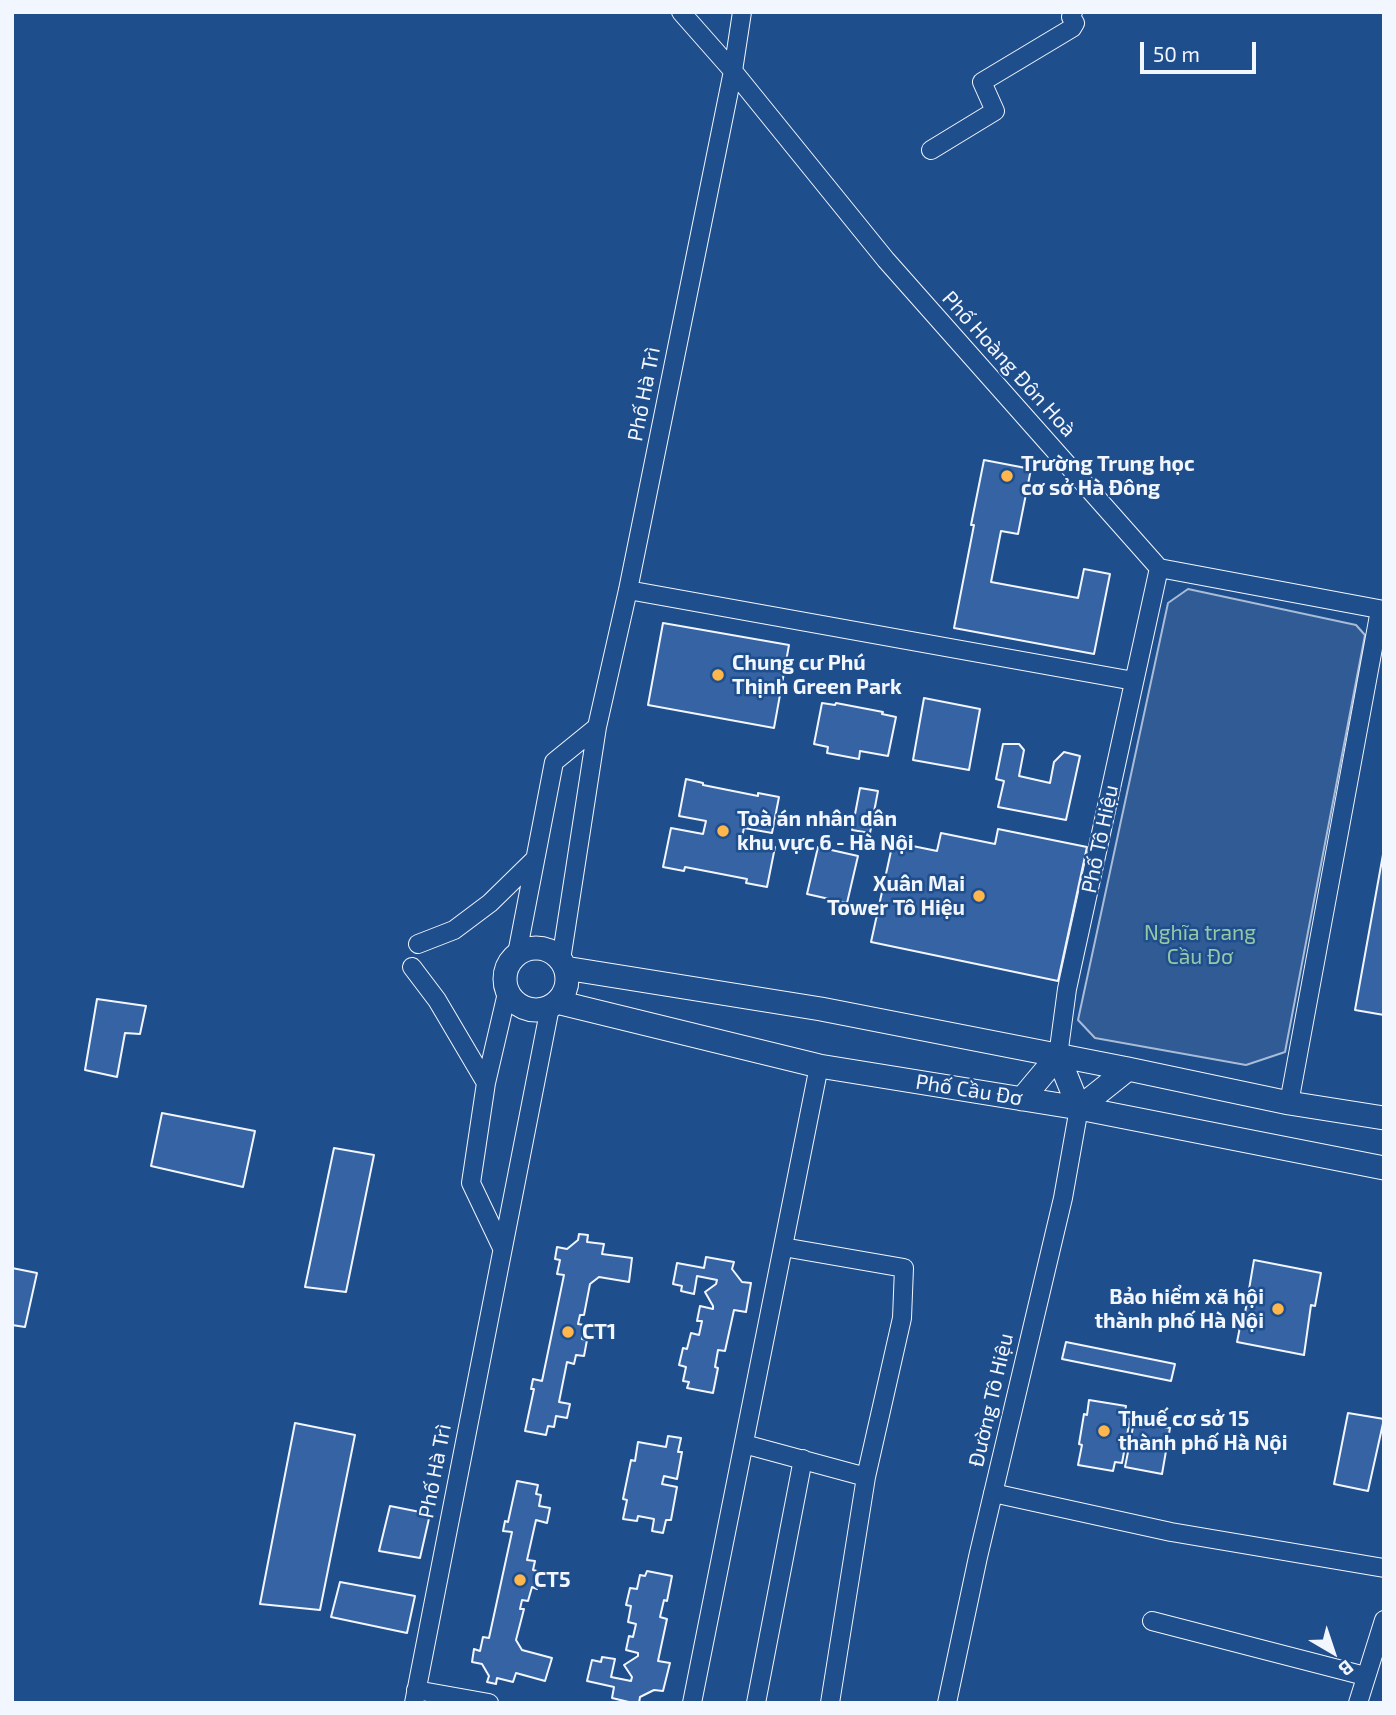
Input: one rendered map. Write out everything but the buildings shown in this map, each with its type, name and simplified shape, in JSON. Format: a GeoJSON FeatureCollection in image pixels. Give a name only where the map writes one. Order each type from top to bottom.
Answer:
{"type":"FeatureCollection","features":[{"type":"Feature","properties":{"kind":"main road"},"geometry":{"type":"LineString","coordinates":[[563,964],[566,986],[554,1004],[532,1010],[513,1001],[507,993],[505,971],[510,961],[525,950],[545,949],[563,964],[821,1009],[1289,1103],[1384,1118]]}},
{"type":"Feature","properties":{"kind":"main road","name":"Phố Cầu Đơ"},"geometry":{"type":"LineString","coordinates":[[554,1004],[819,1066],[1079,1108],[1384,1168]]}},
{"type":"Feature","properties":{"kind":"main road"},"geometry":{"type":"LineString","coordinates":[[1022,1099],[1058,1056]]}},
{"type":"Feature","properties":{"kind":"main road","name":"Phố Tô Hiệu"},"geometry":{"type":"LineString","coordinates":[[1058,1056],[1079,1108]]}},
{"type":"Feature","properties":{"kind":"main road"},"geometry":{"type":"LineString","coordinates":[[1079,1108],[1128,1069]]}},
{"type":"Feature","properties":{"kind":"street","name":"Phố Hoàng Đôn Hoà"},"geometry":{"type":"LineString","coordinates":[[681,12],[733,71],[886,260],[1159,568]]}},
{"type":"Feature","properties":{"kind":"street","name":"Phố Hà Trì"},"geometry":{"type":"LineString","coordinates":[[563,964],[597,727],[628,590],[733,71],[742,12]]}},
{"type":"Feature","properties":{"kind":"street"},"geometry":{"type":"LineString","coordinates":[[931,150],[995,111],[982,82],[1072,28],[1075,23],[1073,12]]}},
{"type":"Feature","properties":{"kind":"street"},"geometry":{"type":"LineString","coordinates":[[1159,568],[1382,610],[1289,1103]]}},
{"type":"Feature","properties":{"kind":"street","name":"Phố Tô Hiệu"},"geometry":{"type":"LineString","coordinates":[[1058,1056],[1067,989],[1159,568]]}},
{"type":"Feature","properties":{"kind":"street"},"geometry":{"type":"LineString","coordinates":[[628,590],[1134,681]]}},
{"type":"Feature","properties":{"kind":"street"},"geometry":{"type":"LineString","coordinates":[[517,954],[554,762],[597,727]]}},
{"type":"Feature","properties":{"kind":"street"},"geometry":{"type":"LineString","coordinates":[[418,944],[454,930],[491,903],[535,859]]}},
{"type":"Feature","properties":{"kind":"street"},"geometry":{"type":"LineString","coordinates":[[412,967],[437,1000],[486,1083]]}},
{"type":"Feature","properties":{"kind":"street"},"geometry":{"type":"LineString","coordinates":[[502,1248],[471,1183],[486,1083],[507,993]]}},
{"type":"Feature","properties":{"kind":"street","name":"Phố Hà Trì"},"geometry":{"type":"LineString","coordinates":[[415,1696],[502,1248],[554,1004]]}},
{"type":"Feature","properties":{"kind":"street"},"geometry":{"type":"LineString","coordinates":[[692,1703],[819,1066]]}},
{"type":"Feature","properties":{"kind":"street","name":"Đường Tô Hiệu"},"geometry":{"type":"LineString","coordinates":[[947,1703],[993,1493],[1063,1198],[1079,1108]]}},
{"type":"Feature","properties":{"kind":"street"},"geometry":{"type":"LineString","coordinates":[[783,1247],[904,1268],[902,1318],[866,1477],[830,1703]]}},
{"type":"Feature","properties":{"kind":"street"},"geometry":{"type":"LineString","coordinates":[[744,1444],[866,1477]]}},
{"type":"Feature","properties":{"kind":"street"},"geometry":{"type":"LineString","coordinates":[[757,1703],[803,1459]]}},
{"type":"Feature","properties":{"kind":"street"},"geometry":{"type":"LineString","coordinates":[[993,1493],[1171,1532],[1384,1568]]}},
{"type":"Feature","properties":{"kind":"street"},"geometry":{"type":"LineString","coordinates":[[1358,1703],[1384,1620]]}},
{"type":"Feature","properties":{"kind":"street"},"geometry":{"type":"LineString","coordinates":[[1152,1621],[1365,1676]]}},
{"type":"Feature","properties":{"kind":"street"},"geometry":{"type":"LineString","coordinates":[[415,1696],[489,1703]]}},
{"type":"Feature","properties":{"kind":"shaded area","name":"Nghĩa trang Cầu Đơ"},"geometry":{"type":"Polygon","coordinates":[[[1188,589],[1356,625],[1365,635],[1285,1052],[1246,1065],[1095,1038],[1078,1020],[1168,603],[1188,589]]]}},
{"type":"Feature","properties":{"kind":"place","name":"Trường Trung học cơ sở Hà Đông"},"geometry":{"type":"Point","coordinates":[1007,476]}},
{"type":"Feature","properties":{"kind":"place","name":"Chung cư Phú Thịnh Green Park"},"geometry":{"type":"Point","coordinates":[718,675]}},
{"type":"Feature","properties":{"kind":"place","name":"Toà án nhân dân khu vực 6 - Hà Nội"},"geometry":{"type":"Point","coordinates":[723,831]}},
{"type":"Feature","properties":{"kind":"place","name":"Xuân Mai Tower Tô Hiệu"},"geometry":{"type":"Point","coordinates":[979,896]}},
{"type":"Feature","properties":{"kind":"place","name":"Bảo hiểm xã hội thành phố Hà Nội"},"geometry":{"type":"Point","coordinates":[1278,1309]}},
{"type":"Feature","properties":{"kind":"place","name":"CT1"},"geometry":{"type":"Point","coordinates":[568,1332]}},
{"type":"Feature","properties":{"kind":"place","name":"Thuế cơ sở 15 thành phố Hà Nội"},"geometry":{"type":"Point","coordinates":[1104,1431]}},
{"type":"Feature","properties":{"kind":"place","name":"CT5"},"geometry":{"type":"Point","coordinates":[520,1580]}}]}
